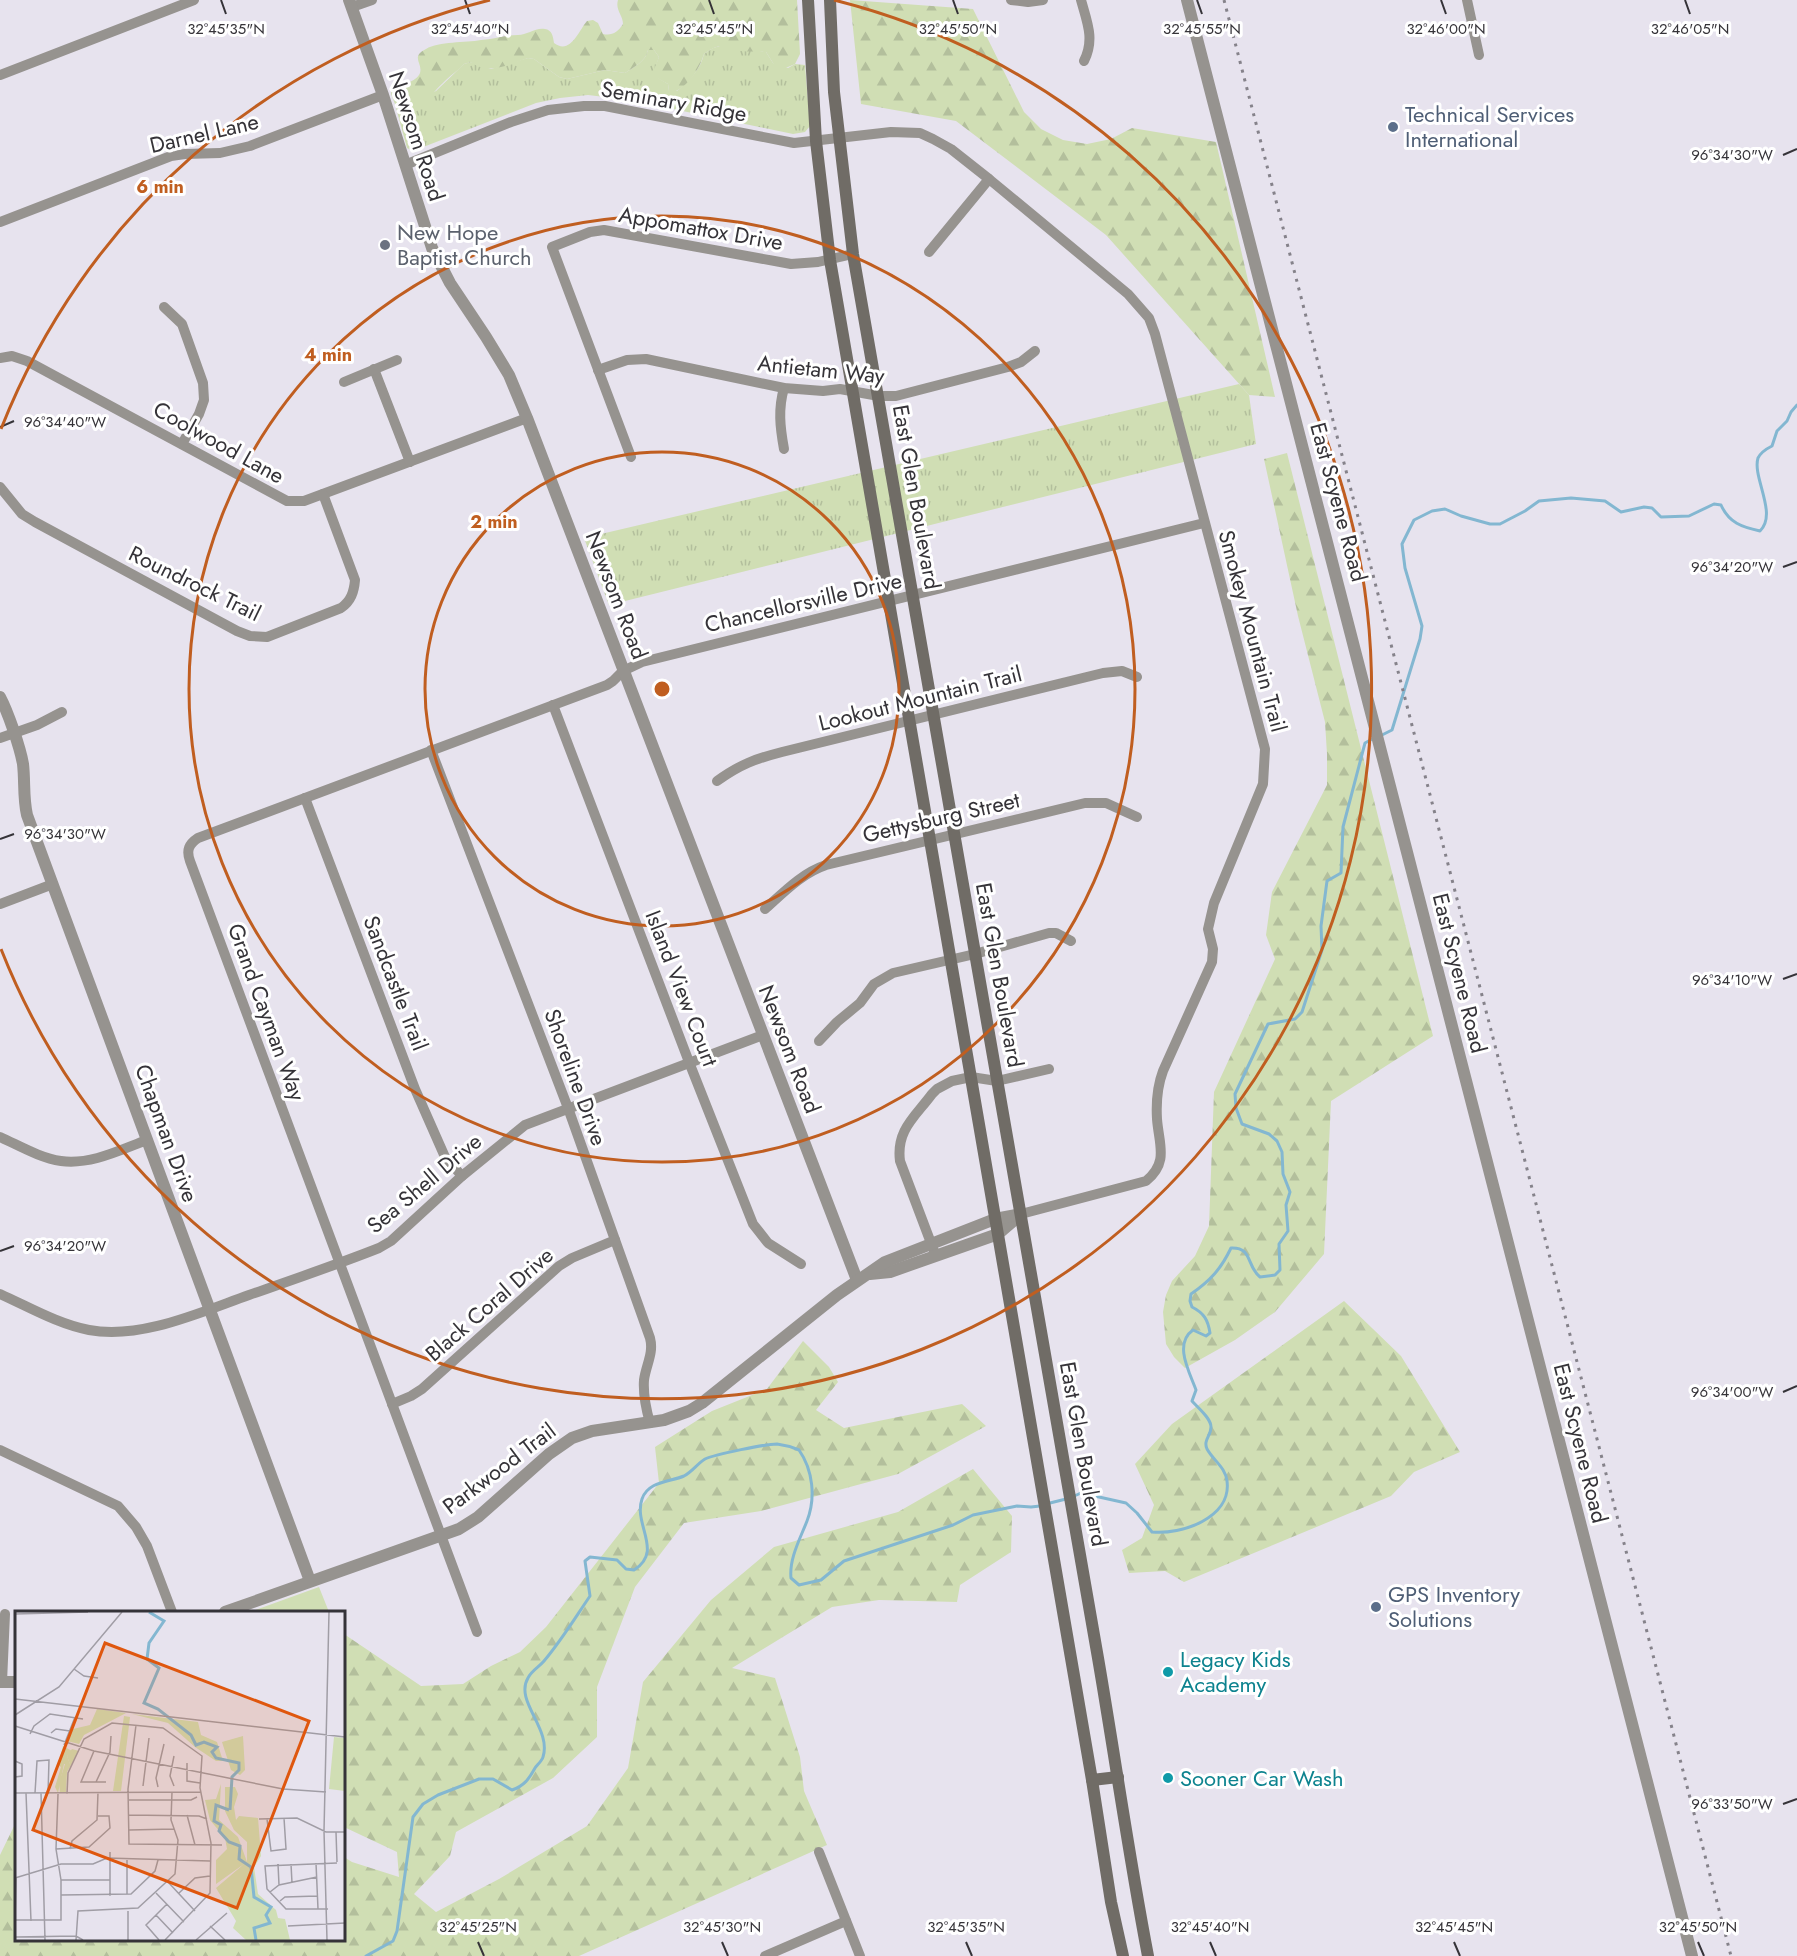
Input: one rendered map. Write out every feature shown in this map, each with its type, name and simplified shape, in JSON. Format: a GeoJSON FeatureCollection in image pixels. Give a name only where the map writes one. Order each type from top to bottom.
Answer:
{"type":"FeatureCollection","features":[{"type":"Feature","properties":{"kind":"main road","name":"East Glen Boulevard"},"geometry":{"type":"LineString","coordinates":[[808,0],[816,141],[830,260],[1051,1540],[1111,1902],[1123,1956]]}},
{"type":"Feature","properties":{"kind":"main road","name":"East Glen Boulevard"},"geometry":{"type":"LineString","coordinates":[[830,0],[838,139],[853,254],[1148,1956]]}},
{"type":"Feature","properties":{"kind":"main road"},"geometry":{"type":"LineString","coordinates":[[1092,1780],[1118,1777]]}},
{"type":"Feature","properties":{"kind":"street"},"geometry":{"type":"LineString","coordinates":[[0,75],[194,0]]}},
{"type":"Feature","properties":{"kind":"street"},"geometry":{"type":"LineString","coordinates":[[351,4],[372,0]]}},
{"type":"Feature","properties":{"kind":"street"},"geometry":{"type":"LineString","coordinates":[[1011,0],[1028,2],[1043,0]]}},
{"type":"Feature","properties":{"kind":"street"},"geometry":{"type":"LineString","coordinates":[[1081,0],[1090,35],[1090,47],[1084,61]]}},
{"type":"Feature","properties":{"kind":"street","name":"East Scyene Road"},"geometry":{"type":"LineString","coordinates":[[1187,0],[1692,1956]]}},
{"type":"Feature","properties":{"kind":"street"},"geometry":{"type":"LineString","coordinates":[[1467,0],[1479,56]]}},
{"type":"Feature","properties":{"kind":"street","name":"Newsom Road"},"geometry":{"type":"LineString","coordinates":[[351,4],[383,94],[432,248],[450,283],[509,375],[527,418],[857,1280]]}},
{"type":"Feature","properties":{"kind":"street","name":"Darnel Lane"},"geometry":{"type":"LineString","coordinates":[[0,222],[171,156],[220,153],[250,146],[383,94]]}},
{"type":"Feature","properties":{"kind":"street","name":"Seminary Ridge"},"geometry":{"type":"LineString","coordinates":[[405,165],[511,122],[548,110],[584,106],[605,106],[794,143],[838,139]]}},
{"type":"Feature","properties":{"kind":"street","name":"Smokey Mountain Trail"},"geometry":{"type":"LineString","coordinates":[[838,139],[891,132],[920,133],[951,149],[1128,294],[1149,318],[1265,749],[1263,784],[1214,903],[1208,929],[1214,949],[1212,962],[1157,1088],[1161,1160],[1155,1174],[1146,1182],[1021,1214]]}},
{"type":"Feature","properties":{"kind":"street"},"geometry":{"type":"LineString","coordinates":[[929,252],[990,179]]}},
{"type":"Feature","properties":{"kind":"street","name":"Appomattox Drive"},"geometry":{"type":"LineString","coordinates":[[631,457],[552,247],[590,232],[604,230],[791,264],[830,260],[853,254]]}},
{"type":"Feature","properties":{"kind":"street"},"geometry":{"type":"LineString","coordinates":[[164,307],[182,324],[203,383],[204,400],[182,444]]}},
{"type":"Feature","properties":{"kind":"street","name":"Antietam Way"},"geometry":{"type":"LineString","coordinates":[[598,370],[627,360],[646,359],[784,388],[813,391],[840,389],[879,396],[896,396],[1008,367],[1021,362],[1035,351]]}},
{"type":"Feature","properties":{"kind":"street","name":"Coolwood Lane"},"geometry":{"type":"LineString","coordinates":[[0,358],[12,356],[27,361],[287,501],[304,501],[527,418]]}},
{"type":"Feature","properties":{"kind":"street"},"geometry":{"type":"LineString","coordinates":[[344,382],[397,360]]}},
{"type":"Feature","properties":{"kind":"street"},"geometry":{"type":"LineString","coordinates":[[374,369],[410,462]]}},
{"type":"Feature","properties":{"kind":"street"},"geometry":{"type":"LineString","coordinates":[[784,388],[779,405],[779,423],[784,449]]}},
{"type":"Feature","properties":{"kind":"street","name":"Roundrock Trail"},"geometry":{"type":"LineString","coordinates":[[0,488],[22,514],[35,522],[237,631],[260,638],[322,615],[348,602],[355,580],[323,494]]}},
{"type":"Feature","properties":{"kind":"street","name":"Chancellorsville Drive"},"geometry":{"type":"LineString","coordinates":[[623,671],[663,655],[1204,524]]}},
{"type":"Feature","properties":{"kind":"street","name":"Grand Cayman Way"},"geometry":{"type":"LineString","coordinates":[[477,1632],[188,854],[189,846],[198,838],[606,685],[623,671]]}},
{"type":"Feature","properties":{"kind":"street","name":"Lookout Mountain Trail"},"geometry":{"type":"LineString","coordinates":[[717,781],[753,760],[909,721],[1103,673],[1122,671],[1137,677]]}},
{"type":"Feature","properties":{"kind":"street","name":"Chapman Drive"},"geometry":{"type":"LineString","coordinates":[[0,697],[22,760],[27,815],[310,1581]]}},
{"type":"Feature","properties":{"kind":"street","name":"Island View Court"},"geometry":{"type":"LineString","coordinates":[[553,705],[753,1224],[768,1243],[801,1264]]}},
{"type":"Feature","properties":{"kind":"street"},"geometry":{"type":"LineString","coordinates":[[0,738],[37,725],[62,712]]}},
{"type":"Feature","properties":{"kind":"street","name":"Shoreline Drive"},"geometry":{"type":"LineString","coordinates":[[431,750],[568,1108],[652,1345],[644,1381],[646,1412],[650,1423]]}},
{"type":"Feature","properties":{"kind":"street","name":"Sandcastle Trail"},"geometry":{"type":"LineString","coordinates":[[305,798],[416,1089],[445,1157],[462,1176]]}},
{"type":"Feature","properties":{"kind":"street","name":"Gettysburg Street"},"geometry":{"type":"LineString","coordinates":[[765,909],[812,870],[929,840],[1085,803],[1106,802],[1137,817]]}},
{"type":"Feature","properties":{"kind":"street"},"geometry":{"type":"LineString","coordinates":[[0,904],[53,884]]}},
{"type":"Feature","properties":{"kind":"street"},"geometry":{"type":"LineString","coordinates":[[819,1041],[860,1003],[874,984],[893,973],[975,954],[1049,933],[1056,933],[1071,941]]}},
{"type":"Feature","properties":{"kind":"street","name":"Sea Shell Drive"},"geometry":{"type":"LineString","coordinates":[[0,1294],[60,1322],[90,1330],[122,1333],[146,1329],[210,1309],[379,1248],[525,1125],[762,1035]]}},
{"type":"Feature","properties":{"kind":"street"},"geometry":{"type":"LineString","coordinates":[[934,1250],[900,1161],[900,1139],[904,1130],[937,1089],[952,1081],[970,1077],[998,1081],[1049,1070]]}},
{"type":"Feature","properties":{"kind":"street"},"geometry":{"type":"LineString","coordinates":[[0,1137],[45,1157],[76,1162],[97,1158],[147,1140]]}},
{"type":"Feature","properties":{"kind":"street","name":"Parkwood Trail"},"geometry":{"type":"LineString","coordinates":[[934,1250],[995,1219],[1021,1214]]}},
{"type":"Feature","properties":{"kind":"street","name":"Parkwood Trail"},"geometry":{"type":"LineString","coordinates":[[228,1611],[459,1528],[478,1517],[549,1454],[572,1438],[592,1431],[675,1417],[702,1403],[857,1280],[870,1274],[885,1262],[998,1234],[1021,1214]]}},
{"type":"Feature","properties":{"kind":"street","name":"Black Coral Drive"},"geometry":{"type":"LineString","coordinates":[[392,1404],[422,1389],[559,1266],[615,1240]]}},
{"type":"Feature","properties":{"kind":"street"},"geometry":{"type":"LineString","coordinates":[[0,1450],[118,1506],[136,1527],[147,1546],[172,1611]]}},
{"type":"Feature","properties":{"kind":"street"},"geometry":{"type":"LineString","coordinates":[[1,1682],[5,1614]]}},
{"type":"Feature","properties":{"kind":"street"},"geometry":{"type":"LineString","coordinates":[[819,1852],[860,1956]]}},
{"type":"Feature","properties":{"kind":"street"},"geometry":{"type":"LineString","coordinates":[[765,1956],[846,1921]]}},
{"type":"Feature","properties":{"kind":"green space"},"geometry":{"type":"Polygon","coordinates":[[[618,0],[797,0],[800,54],[795,64],[781,70],[766,52],[715,47],[704,54],[696,72],[688,82],[672,93],[669,91],[668,84],[657,78],[653,72],[659,57],[654,50],[648,50],[642,61],[625,73],[605,70],[567,79],[559,77],[534,59],[528,58],[507,66],[492,68],[478,66],[471,62],[464,64],[417,105],[403,107],[395,104],[391,94],[392,89],[418,76],[420,69],[418,57],[421,52],[431,46],[521,35],[542,29],[551,32],[554,43],[565,46],[573,41],[587,21],[593,20],[598,23],[603,34],[612,34],[617,31],[623,24],[618,0]]]}},
{"type":"Feature","properties":{"kind":"green space"},"geometry":{"type":"Polygon","coordinates":[[[850,0],[973,9],[1024,112],[1041,129],[1063,140],[1087,144],[1111,139],[1132,128],[1216,142],[1275,397],[1249,395],[1106,235],[956,121],[861,104],[850,0]]]}},
{"type":"Feature","properties":{"kind":"green space"},"geometry":{"type":"Polygon","coordinates":[[[723,45],[766,52],[773,63],[788,68],[795,64],[805,65],[810,126],[805,132],[793,134],[630,100],[588,95],[536,103],[413,151],[407,148],[395,104],[399,106],[436,91],[464,64],[471,62],[491,69],[528,58],[534,59],[559,77],[567,79],[605,70],[625,73],[642,61],[648,50],[654,50],[659,57],[654,72],[658,78],[668,84],[669,91],[677,91],[694,74],[704,54],[723,45]]]}},
{"type":"Feature","properties":{"kind":"green space"},"geometry":{"type":"Polygon","coordinates":[[[1239,384],[1249,395],[1256,444],[609,605],[584,538],[1239,384]]]}},
{"type":"Feature","properties":{"kind":"green space"},"geometry":{"type":"Polygon","coordinates":[[[1287,453],[1433,1036],[1331,1101],[1324,1254],[1275,1312],[1235,1340],[1185,1368],[1166,1344],[1163,1312],[1166,1295],[1172,1281],[1195,1256],[1209,1226],[1214,1092],[1275,959],[1266,935],[1272,892],[1327,785],[1325,722],[1298,616],[1264,459],[1287,453]]]}},
{"type":"Feature","properties":{"kind":"green space"},"geometry":{"type":"Polygon","coordinates":[[[1344,1301],[1401,1356],[1460,1452],[1414,1472],[1391,1496],[1184,1582],[1165,1571],[1129,1573],[1122,1550],[1142,1538],[1154,1505],[1135,1464],[1172,1424],[1344,1301]]]}},
{"type":"Feature","properties":{"kind":"green space"},"geometry":{"type":"Polygon","coordinates":[[[803,1341],[829,1367],[838,1382],[816,1410],[844,1428],[962,1404],[986,1426],[898,1474],[761,1511],[684,1523],[635,1587],[597,1687],[597,1737],[553,1778],[456,1832],[450,1856],[414,1894],[436,1912],[499,1879],[587,1826],[628,1768],[643,1682],[711,1600],[774,1547],[898,1512],[973,1469],[1012,1516],[1011,1552],[960,1585],[957,1602],[879,1600],[832,1607],[732,1668],[775,1678],[800,1757],[804,1791],[827,1845],[579,1956],[0,1956],[0,1855],[15,1824],[15,1941],[345,1941],[345,1858],[399,1877],[397,1852],[345,1827],[345,1635],[421,1686],[463,1684],[491,1666],[520,1652],[546,1627],[659,1483],[655,1447],[712,1411],[767,1389],[803,1341]]]}},
{"type":"Feature","properties":{"kind":"green space"},"geometry":{"type":"Polygon","coordinates":[[[319,1587],[329,1611],[253,1611],[319,1587]]]}},
{"type":"Feature","properties":{"kind":"waterway"},"geometry":{"type":"LineString","coordinates":[[1380,736],[1392,730],[1420,639],[1422,626],[1405,568],[1402,544],[1414,520],[1432,511],[1445,509],[1490,524],[1500,524],[1539,501],[1571,498],[1605,501],[1621,512],[1644,507],[1652,508],[1661,517],[1689,516],[1714,504],[1721,505],[1732,520],[1747,528],[1760,531],[1765,524],[1766,505],[1758,475],[1758,458],[1772,446],[1777,431],[1787,421],[1797,405]]}},
{"type":"Feature","properties":{"kind":"waterway"},"geometry":{"type":"LineString","coordinates":[[1072,1497],[1081,1493],[1126,1503],[1152,1532],[1164,1532],[1202,1522],[1221,1505],[1226,1494],[1226,1476],[1206,1446],[1211,1430],[1210,1424],[1207,1417],[1192,1401],[1196,1390],[1187,1367],[1184,1343],[1193,1330],[1206,1336],[1210,1333],[1205,1317],[1192,1307],[1191,1294],[1214,1274],[1231,1248],[1243,1251],[1260,1277],[1275,1275],[1280,1270],[1279,1244],[1288,1231],[1286,1205],[1290,1192],[1283,1174],[1282,1152],[1277,1141],[1269,1134],[1242,1124],[1236,1108],[1235,1094],[1268,1024],[1295,1019],[1302,1012],[1322,950],[1321,926],[1327,881],[1341,873],[1343,827],[1365,743],[1374,738]]}},
{"type":"Feature","properties":{"kind":"waterway"},"geometry":{"type":"LineString","coordinates":[[366,1956],[393,1941],[397,1931],[413,1817],[423,1804],[438,1795],[479,1779],[493,1779],[512,1790],[526,1782],[542,1760],[544,1747],[542,1736],[526,1696],[525,1687],[528,1678],[556,1646],[590,1596],[585,1561],[590,1557],[617,1560],[626,1569],[634,1570],[643,1563],[647,1555],[647,1546],[640,1509],[645,1493],[654,1485],[684,1476],[705,1459],[752,1447],[777,1444],[799,1450],[804,1458],[812,1484],[810,1512],[796,1549],[791,1571],[791,1578],[799,1585],[821,1580],[844,1561],[953,1525],[973,1515],[1017,1506],[1040,1506]]}},
{"type":"Feature","properties":{"kind":"waterway"},"geometry":{"type":"LineString","coordinates":[[1046,1504],[1066,1499]]}},
{"type":"Feature","properties":{"kind":"railway"},"geometry":{"type":"LineString","coordinates":[[1224,0],[1731,1956]]}},
{"type":"Feature","properties":{"kind":"place","name":"Technical Services International"},"geometry":{"type":"Point","coordinates":[1393,127]}},
{"type":"Feature","properties":{"kind":"place","name":"New Hope Baptist Church"},"geometry":{"type":"Point","coordinates":[385,245]}},
{"type":"Feature","properties":{"kind":"place","name":"GPS Inventory Solutions"},"geometry":{"type":"Point","coordinates":[1376,1607]}},
{"type":"Feature","properties":{"kind":"place","name":"Legacy Kids Academy"},"geometry":{"type":"Point","coordinates":[1168,1672]}},
{"type":"Feature","properties":{"kind":"place","name":"Sooner Car Wash"},"geometry":{"type":"Point","coordinates":[1168,1778]}}]}
